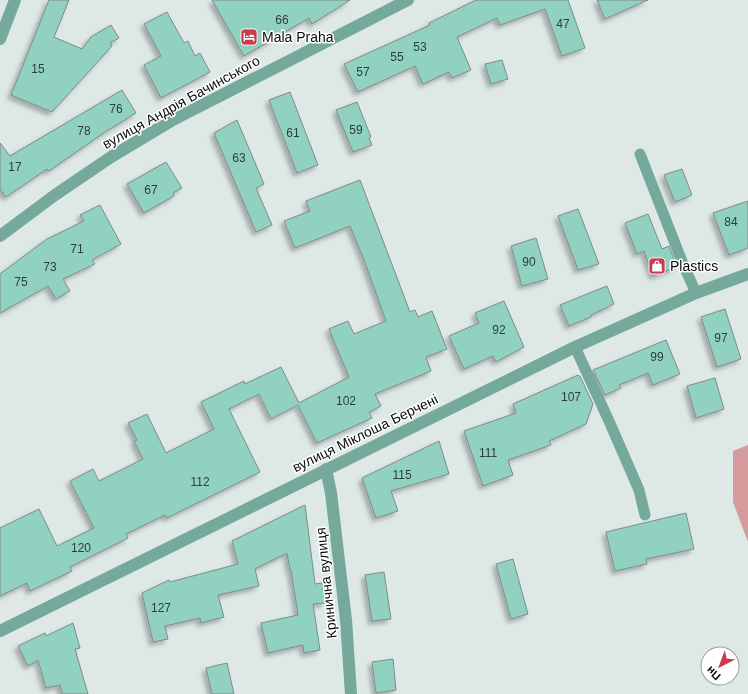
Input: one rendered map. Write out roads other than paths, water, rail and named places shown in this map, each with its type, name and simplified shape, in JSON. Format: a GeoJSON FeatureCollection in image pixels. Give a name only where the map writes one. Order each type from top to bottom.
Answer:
{"type":"FeatureCollection","features":[{"type":"Feature","properties":{"kind":"street"},"geometry":{"type":"LineString","coordinates":[[0,39],[14,0]]}},
{"type":"Feature","properties":{"kind":"street","name":"вулиця Андрія Бачинського"},"geometry":{"type":"LineString","coordinates":[[0,236],[55,195],[111,157],[171,121],[408,0]]}},
{"type":"Feature","properties":{"kind":"street","name":"вулиця Міклоша Берчені"},"geometry":{"type":"LineString","coordinates":[[0,631],[575,347],[696,293],[748,274]]}},
{"type":"Feature","properties":{"kind":"street","name":"Кринична вулиця"},"geometry":{"type":"LineString","coordinates":[[326,469],[331,493],[344,604],[351,694]]}},
{"type":"Feature","properties":{"kind":"lane"},"geometry":{"type":"LineString","coordinates":[[640,154],[683,264],[696,293]]}},
{"type":"Feature","properties":{"kind":"lane"},"geometry":{"type":"LineString","coordinates":[[575,347],[639,490],[645,515]]}},
{"type":"Feature","properties":{"kind":"place","name":"Mala Praha"},"geometry":{"type":"Point","coordinates":[249,37]}},
{"type":"Feature","properties":{"kind":"place","name":"Plastics"},"geometry":{"type":"Point","coordinates":[657,266]}}]}
